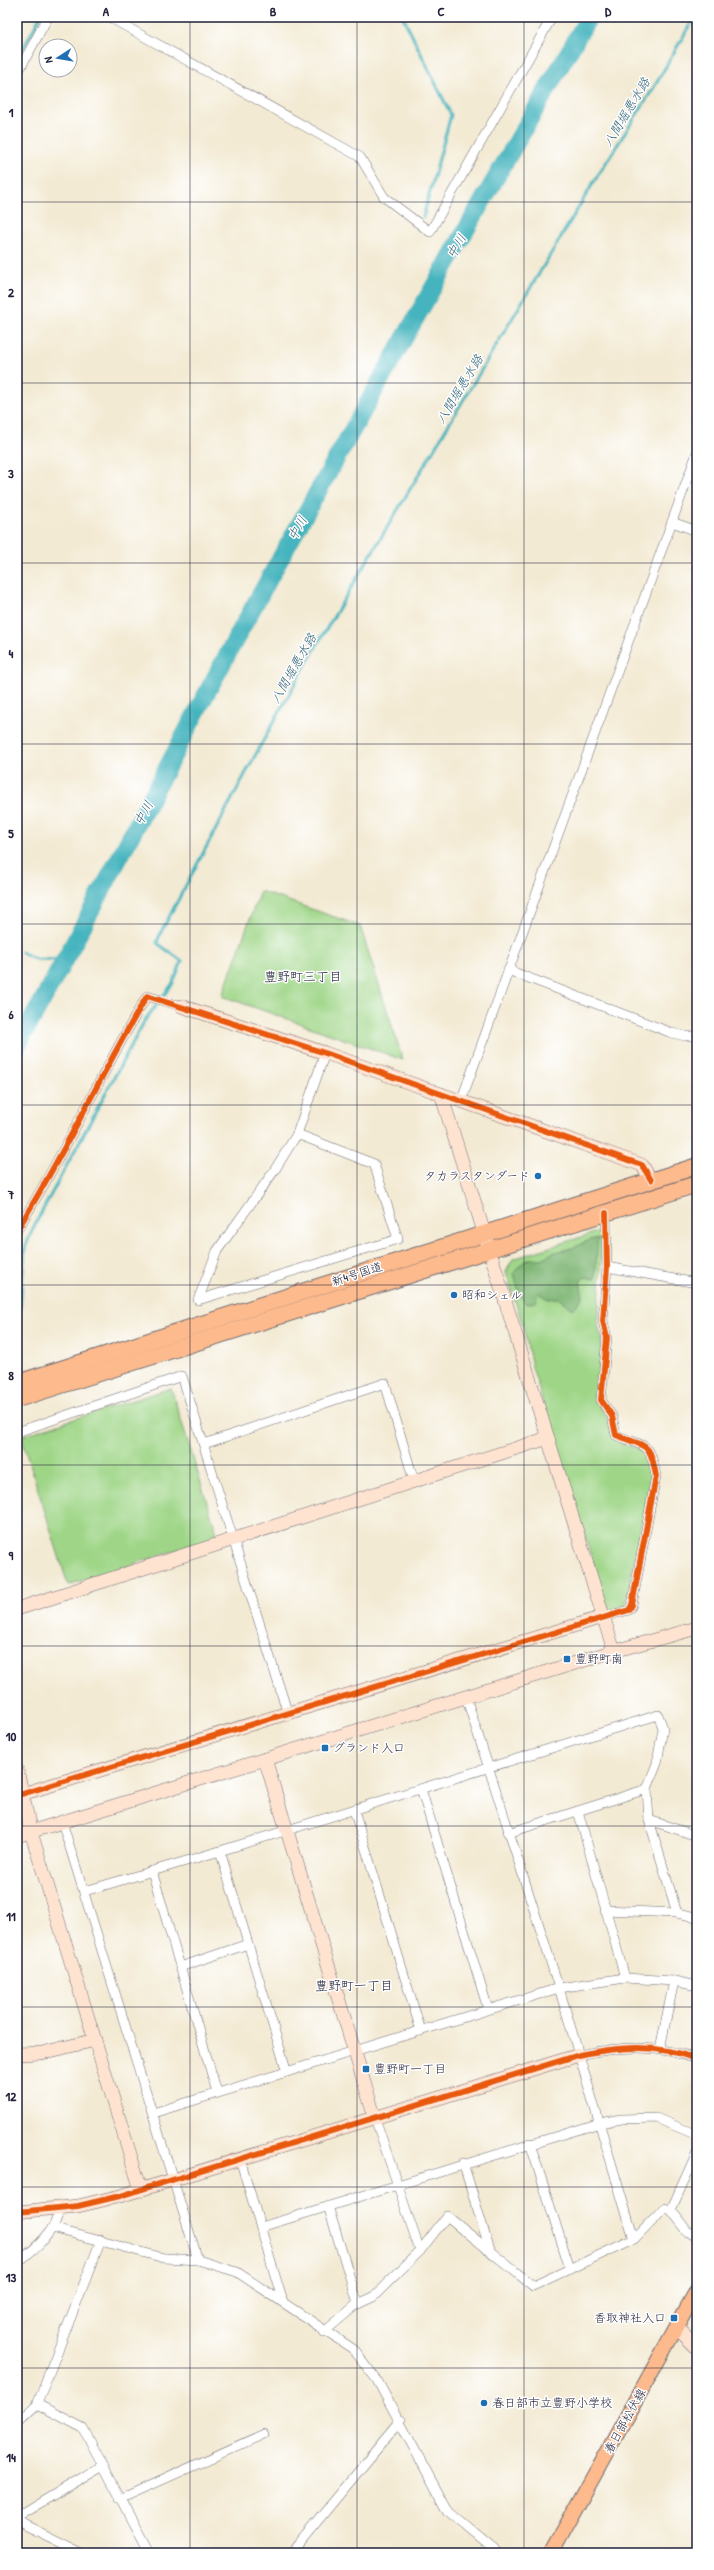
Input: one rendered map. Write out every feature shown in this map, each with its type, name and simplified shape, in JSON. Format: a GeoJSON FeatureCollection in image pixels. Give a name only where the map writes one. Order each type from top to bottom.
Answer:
{"type":"FeatureCollection","features":[{"type":"Feature","properties":{"kind":"highway","name":"新4号国道"},"geometry":{"type":"LineString","coordinates":[[17,1383],[485,1232],[697,1166]]}},
{"type":"Feature","properties":{"kind":"highway","name":"新4号国道"},"geometry":{"type":"LineString","coordinates":[[17,1399],[697,1184]]}},
{"type":"Feature","properties":{"kind":"main road","name":"春日部松伏線"},"geometry":{"type":"LineString","coordinates":[[552,2553],[697,2290]]}},
{"type":"Feature","properties":{"kind":"street"},"geometry":{"type":"LineString","coordinates":[[17,74],[48,17]]}},
{"type":"Feature","properties":{"kind":"street"},"geometry":{"type":"LineString","coordinates":[[109,17],[360,157],[384,197],[430,232],[552,17]]}},
{"type":"Feature","properties":{"kind":"street"},"geometry":{"type":"LineString","coordinates":[[461,1101],[697,453]]}},
{"type":"Feature","properties":{"kind":"street"},"geometry":{"type":"LineString","coordinates":[[672,522],[697,531]]}},
{"type":"Feature","properties":{"kind":"street"},"geometry":{"type":"LineString","coordinates":[[508,970],[672,1033],[685,1036],[697,1036]]}},
{"type":"Feature","properties":{"kind":"street"},"geometry":{"type":"LineString","coordinates":[[17,1230],[54,1169],[120,1042],[147,996],[325,1053],[642,1165],[651,1180]]}},
{"type":"Feature","properties":{"kind":"street"},"geometry":{"type":"LineString","coordinates":[[297,1134],[374,1164],[398,1239],[198,1300],[217,1251],[274,1172],[297,1134],[325,1053]]}},
{"type":"Feature","properties":{"kind":"street"},"geometry":{"type":"LineString","coordinates":[[441,1094],[614,1651]]}},
{"type":"Feature","properties":{"kind":"street"},"geometry":{"type":"LineString","coordinates":[[22,1794],[287,1712],[629,1610],[632,1605],[656,1476],[653,1455],[646,1446],[616,1435],[612,1416],[602,1400],[607,1338],[603,1321],[607,1267],[606,1213]]}},
{"type":"Feature","properties":{"kind":"street"},"geometry":{"type":"LineString","coordinates":[[607,1267],[697,1283]]}},
{"type":"Feature","properties":{"kind":"street"},"geometry":{"type":"LineString","coordinates":[[17,1432],[182,1376],[287,1712]]}},
{"type":"Feature","properties":{"kind":"street"},"geometry":{"type":"LineString","coordinates":[[204,1444],[385,1383],[414,1481]]}},
{"type":"Feature","properties":{"kind":"street"},"geometry":{"type":"LineString","coordinates":[[17,1609],[233,1538],[548,1438]]}},
{"type":"Feature","properties":{"kind":"street"},"geometry":{"type":"LineString","coordinates":[[17,1836],[614,1651],[697,1628]]}},
{"type":"Feature","properties":{"kind":"street"},"geometry":{"type":"LineString","coordinates":[[466,1697],[487,1768],[600,2123],[634,2239]]}},
{"type":"Feature","properties":{"kind":"street"},"geometry":{"type":"LineString","coordinates":[[85,1890],[220,1851],[658,1715],[663,1728],[657,1763],[647,1789],[649,1820],[677,1913]]}},
{"type":"Feature","properties":{"kind":"street"},"geometry":{"type":"LineString","coordinates":[[265,1759],[396,2185],[420,2251]]}},
{"type":"Feature","properties":{"kind":"street"},"geometry":{"type":"LineString","coordinates":[[17,1770],[31,1832],[141,2190]]}},
{"type":"Feature","properties":{"kind":"street"},"geometry":{"type":"LineString","coordinates":[[421,1789],[488,2010]]}},
{"type":"Feature","properties":{"kind":"street"},"geometry":{"type":"LineString","coordinates":[[508,1833],[647,1789]]}},
{"type":"Feature","properties":{"kind":"street"},"geometry":{"type":"LineString","coordinates":[[354,1810],[422,2031]]}},
{"type":"Feature","properties":{"kind":"street"},"geometry":{"type":"LineString","coordinates":[[578,1811],[625,1978]]}},
{"type":"Feature","properties":{"kind":"street"},"geometry":{"type":"LineString","coordinates":[[649,1820],[697,1836]]}},
{"type":"Feature","properties":{"kind":"street"},"geometry":{"type":"LineString","coordinates":[[62,1822],[85,1890],[198,2260]]}},
{"type":"Feature","properties":{"kind":"street"},"geometry":{"type":"LineString","coordinates":[[220,1851],[287,2072]]}},
{"type":"Feature","properties":{"kind":"street"},"geometry":{"type":"LineString","coordinates":[[152,1871],[217,2092]]}},
{"type":"Feature","properties":{"kind":"street"},"geometry":{"type":"LineString","coordinates":[[605,1910],[677,1913],[697,1917]]}},
{"type":"Feature","properties":{"kind":"street"},"geometry":{"type":"LineString","coordinates":[[180,1967],[248,1944]]}},
{"type":"Feature","properties":{"kind":"street"},"geometry":{"type":"LineString","coordinates":[[153,2112],[422,2031],[558,1988],[625,1978],[674,1981],[697,1986]]}},
{"type":"Feature","properties":{"kind":"street"},"geometry":{"type":"LineString","coordinates":[[660,2049],[674,1981]]}},
{"type":"Feature","properties":{"kind":"street"},"geometry":{"type":"LineString","coordinates":[[17,2054],[42,2053],[95,2040]]}},
{"type":"Feature","properties":{"kind":"street"},"geometry":{"type":"LineString","coordinates":[[17,2212],[58,2209],[97,2202],[141,2190],[579,2056],[615,2048],[660,2049],[697,2059]]}},
{"type":"Feature","properties":{"kind":"street"},"geometry":{"type":"LineString","coordinates":[[260,2227],[463,2163],[600,2123],[622,2119],[656,2118],[697,2135]]}},
{"type":"Feature","properties":{"kind":"street"},"geometry":{"type":"LineString","coordinates":[[530,2143],[570,2269]]}},
{"type":"Feature","properties":{"kind":"street"},"geometry":{"type":"LineString","coordinates":[[671,2210],[697,2152]]}},
{"type":"Feature","properties":{"kind":"street"},"geometry":{"type":"LineString","coordinates":[[240,2159],[283,2302]]}},
{"type":"Feature","properties":{"kind":"street"},"geometry":{"type":"LineString","coordinates":[[463,2163],[491,2254]]}},
{"type":"Feature","properties":{"kind":"street"},"geometry":{"type":"LineString","coordinates":[[328,2206],[358,2304]]}},
{"type":"Feature","properties":{"kind":"street"},"geometry":{"type":"LineString","coordinates":[[324,2332],[358,2304],[373,2297],[420,2251],[447,2216],[491,2254],[533,2286],[634,2239],[664,2208],[671,2210],[688,2232],[697,2238]]}},
{"type":"Feature","properties":{"kind":"street"},"geometry":{"type":"LineString","coordinates":[[17,2263],[32,2251],[52,2228],[58,2209]]}},
{"type":"Feature","properties":{"kind":"street"},"geometry":{"type":"LineString","coordinates":[[52,2228],[164,2258],[198,2260],[237,2272],[283,2302],[324,2332],[353,2349],[378,2380],[401,2420],[449,2513],[497,2553]]}},
{"type":"Feature","properties":{"kind":"street"},"geometry":{"type":"LineString","coordinates":[[17,2423],[38,2404],[101,2240]]}},
{"type":"Feature","properties":{"kind":"street"},"geometry":{"type":"LineString","coordinates":[[677,2328],[697,2348]]}},
{"type":"Feature","properties":{"kind":"street"},"geometry":{"type":"LineString","coordinates":[[38,2404],[83,2428],[150,2553]]}},
{"type":"Feature","properties":{"kind":"street"},"geometry":{"type":"LineString","coordinates":[[291,2553],[401,2420]]}},
{"type":"Feature","properties":{"kind":"street"},"geometry":{"type":"LineString","coordinates":[[120,2499],[264,2434]]}},
{"type":"Feature","properties":{"kind":"street"},"geometry":{"type":"LineString","coordinates":[[17,2517],[103,2465]]}},
{"type":"Feature","properties":{"kind":"street"},"geometry":{"type":"LineString","coordinates":[[17,2521],[82,2553]]}},
{"type":"Feature","properties":{"kind":"green space"},"geometry":{"type":"Polygon","coordinates":[[[260,891],[360,926],[403,1060],[222,996],[260,891]]]}},
{"type":"Feature","properties":{"kind":"green space"},"geometry":{"type":"Polygon","coordinates":[[[603,1230],[598,1325],[602,1340],[596,1402],[608,1418],[612,1438],[621,1443],[645,1451],[650,1471],[648,1499],[640,1528],[626,1604],[623,1608],[609,1613],[532,1367],[523,1326],[506,1272],[513,1259],[603,1230]]]}},
{"type":"Feature","properties":{"kind":"green space"},"geometry":{"type":"Polygon","coordinates":[[[598,1238],[595,1279],[585,1277],[580,1280],[583,1297],[573,1309],[558,1298],[548,1299],[538,1293],[535,1302],[526,1304],[519,1293],[514,1273],[520,1265],[529,1259],[542,1259],[555,1252],[572,1248],[589,1240],[598,1238]]]}},
{"type":"Feature","properties":{"kind":"green space"},"geometry":{"type":"Polygon","coordinates":[[[171,1388],[218,1537],[68,1585],[21,1436],[171,1388]]]}},
{"type":"Feature","properties":{"kind":"waterway"},"geometry":{"type":"LineString","coordinates":[[17,60],[40,17]]}},
{"type":"Feature","properties":{"kind":"waterway"},"geometry":{"type":"LineString","coordinates":[[403,17],[451,115],[423,217]]}},
{"type":"Feature","properties":{"kind":"waterway","name":"中川"},"geometry":{"type":"LineString","coordinates":[[17,1046],[286,548],[415,319],[589,17]]}},
{"type":"Feature","properties":{"kind":"waterway","name":"八間堀悪水路"},"geometry":{"type":"LineString","coordinates":[[17,1347],[25,1248],[33,1228],[145,1020],[173,983],[182,961],[157,943],[160,934],[257,752],[318,643],[595,180],[653,89],[692,21]]}},
{"type":"Feature","properties":{"kind":"waterway"},"geometry":{"type":"LineString","coordinates":[[22,952],[35,959],[66,960]]}},
{"type":"Feature","properties":{"kind":"cycle path"},"geometry":{"type":"LineString","coordinates":[[17,1230],[51,1172],[147,996],[325,1053],[642,1165],[651,1180]]}},
{"type":"Feature","properties":{"kind":"cycle path"},"geometry":{"type":"LineString","coordinates":[[22,1794],[629,1610],[632,1605],[656,1476],[654,1464],[649,1451],[640,1444],[616,1435],[612,1416],[601,1400],[607,1338],[603,1321],[607,1267],[606,1213]]}},
{"type":"Feature","properties":{"kind":"cycle path"},"geometry":{"type":"LineString","coordinates":[[17,2212],[78,2206],[120,2196],[579,2055],[624,2048],[638,2048],[667,2051],[697,2059]]}},
{"type":"Feature","properties":{"kind":"place","name":"タカラスタンダード"},"geometry":{"type":"Point","coordinates":[538,1176]}},
{"type":"Feature","properties":{"kind":"place","name":"昭和シェル"},"geometry":{"type":"Point","coordinates":[454,1295]}},
{"type":"Feature","properties":{"kind":"place","name":"豊野町南"},"geometry":{"type":"Point","coordinates":[567,1659]}},
{"type":"Feature","properties":{"kind":"place","name":"グランド入口"},"geometry":{"type":"Point","coordinates":[325,1748]}},
{"type":"Feature","properties":{"kind":"place","name":"豊野町一丁目"},"geometry":{"type":"Point","coordinates":[366,2069]}},
{"type":"Feature","properties":{"kind":"place","name":"香取神社入口"},"geometry":{"type":"Point","coordinates":[674,2318]}},
{"type":"Feature","properties":{"kind":"place","name":"春日部市立豊野小学校"},"geometry":{"type":"Point","coordinates":[484,2403]}},
{"type":"Feature","properties":{"kind":"district","name":"豊野町三丁目"},"geometry":{"type":"Point","coordinates":[303,976]}},
{"type":"Feature","properties":{"kind":"district","name":"豊野町一丁目"},"geometry":{"type":"Point","coordinates":[354,1985]}}]}
